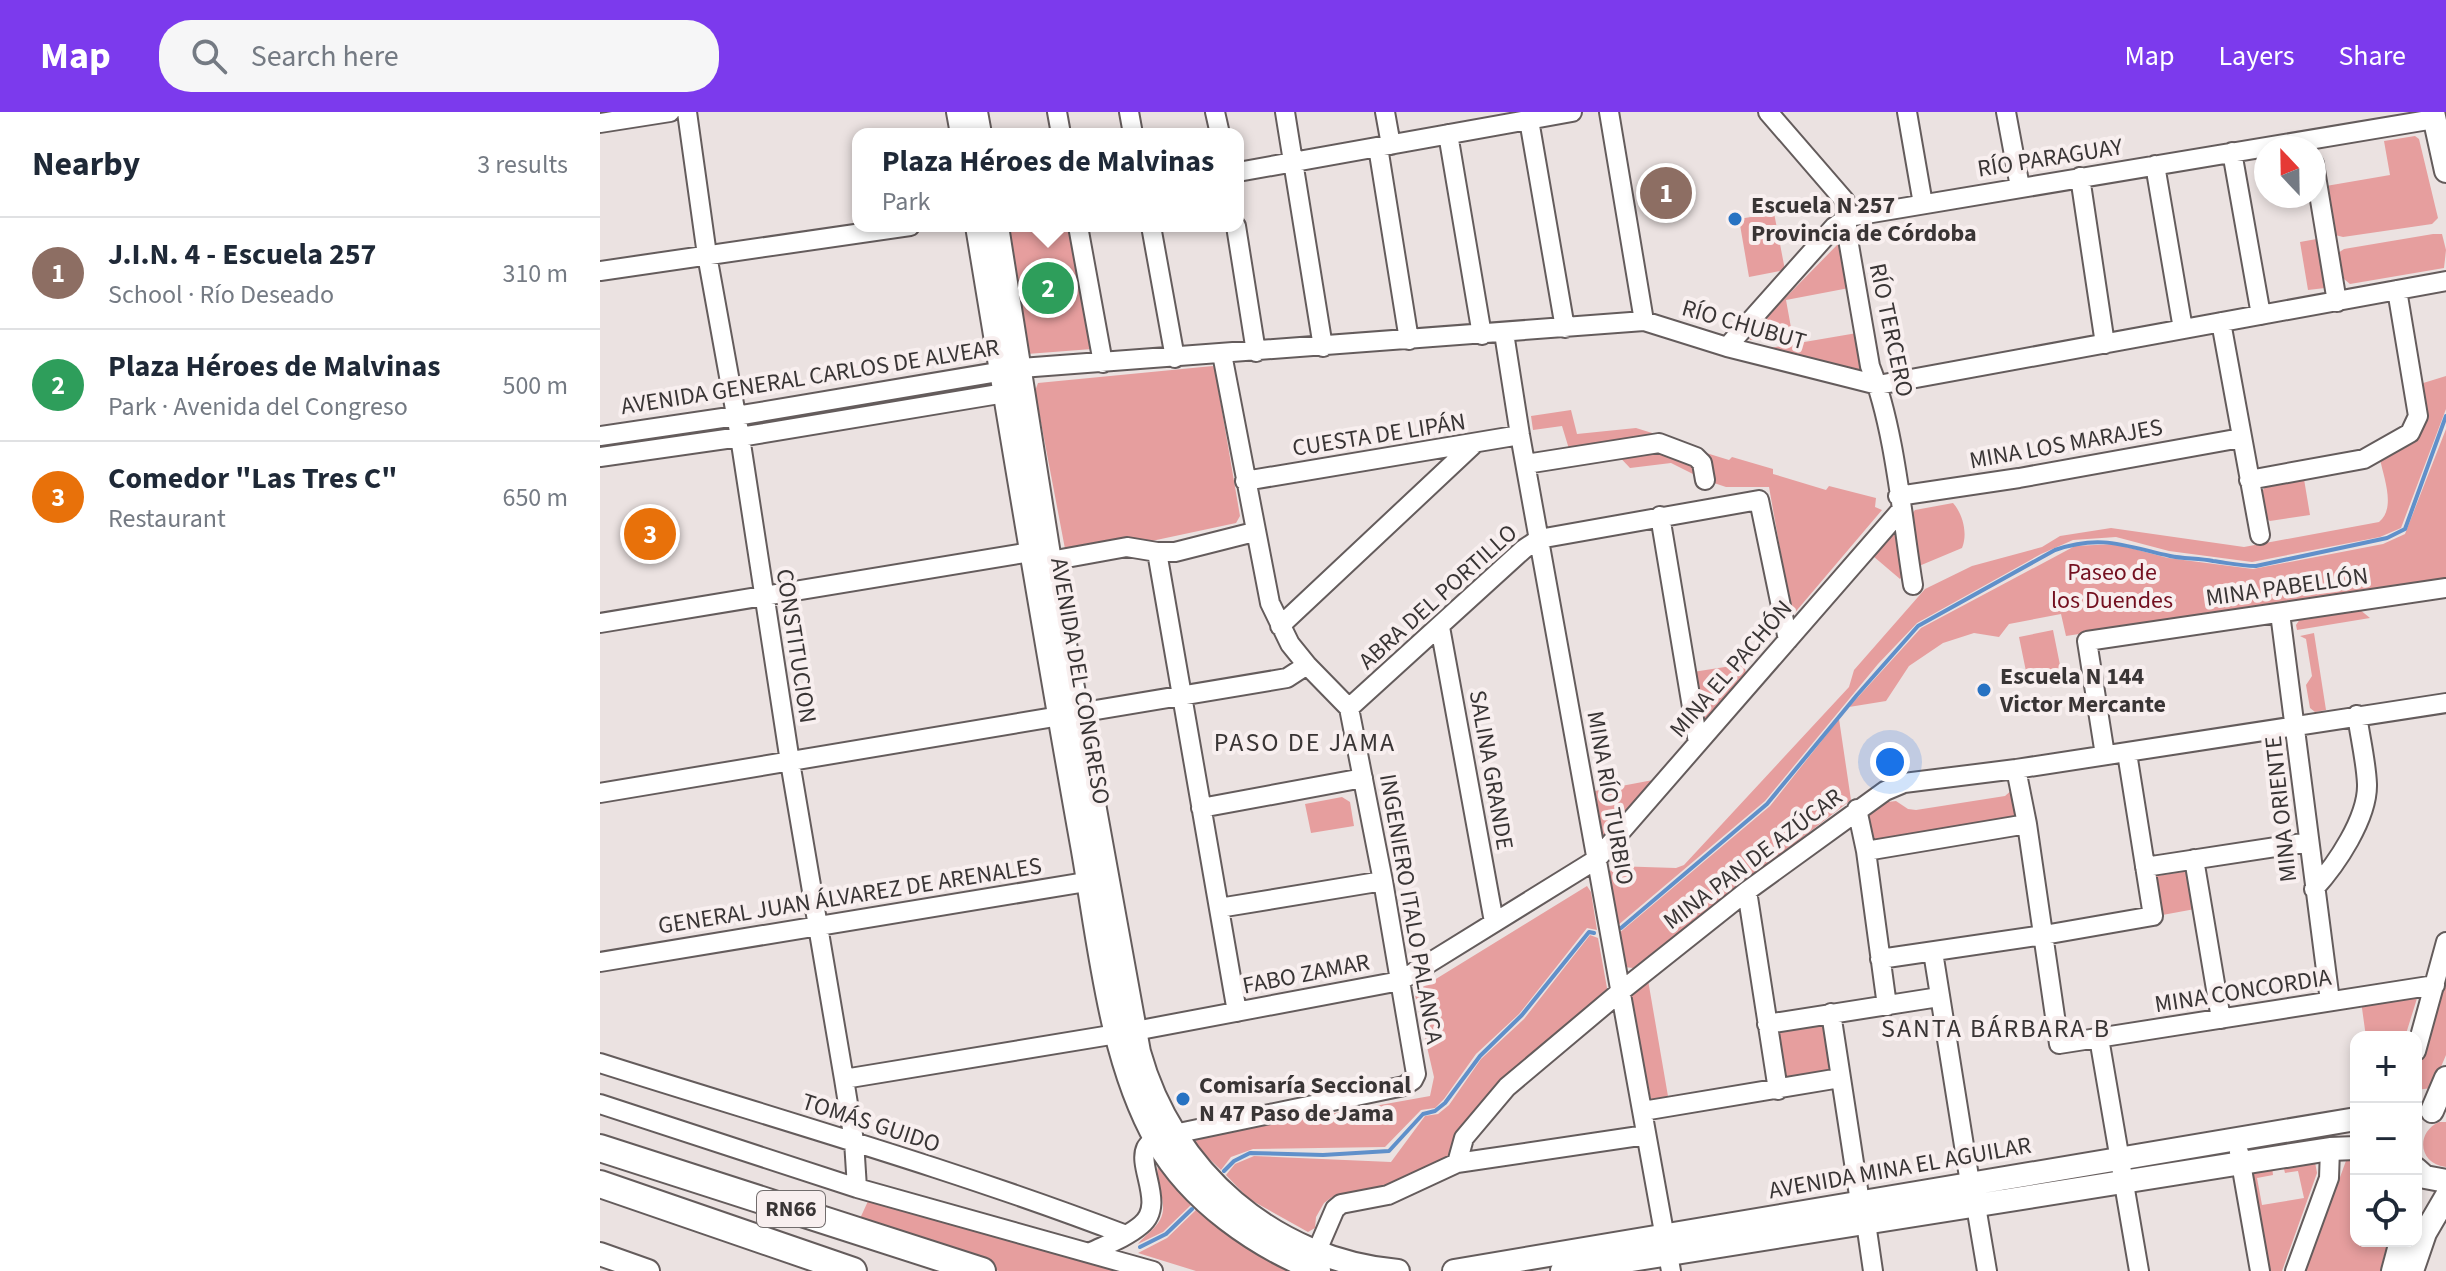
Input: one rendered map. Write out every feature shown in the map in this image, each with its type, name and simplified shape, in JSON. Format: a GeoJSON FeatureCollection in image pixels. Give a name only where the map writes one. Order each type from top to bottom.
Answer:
{"type":"FeatureCollection","features":[{"type":"Feature","properties":{"kind":"highway","name":"RN66"},"geometry":{"type":"LineString","coordinates":[[600,1148],[982,1271]]}},
{"type":"Feature","properties":{"kind":"highway","name":"RN66"},"geometry":{"type":"LineString","coordinates":[[600,1184],[853,1271]]}},
{"type":"Feature","properties":{"kind":"main road"},"geometry":{"type":"LineString","coordinates":[[2433,115],[2446,171]]}},
{"type":"Feature","properties":{"kind":"main road","name":"AVENIDA DEL CONGRESO"},"geometry":{"type":"LineString","coordinates":[[978,232],[1011,369],[1005,393],[1041,557]]}},
{"type":"Feature","properties":{"kind":"main road","name":"AVENIDA DEL CONGRESO"},"geometry":{"type":"LineString","coordinates":[[998,232],[1011,369],[1098,880],[1126,1032],[1148,1084],[1164,1136]]}},
{"type":"Feature","properties":{"kind":"main road"},"geometry":{"type":"LineString","coordinates":[[2427,1114],[2446,1078]]}},
{"type":"Feature","properties":{"kind":"main road","name":"AVENIDA MINA EL AGUILAR"},"geometry":{"type":"LineString","coordinates":[[1562,1271],[1668,1253],[1863,1212],[1917,1192],[2350,1120]]}},
{"type":"Feature","properties":{"kind":"main road"},"geometry":{"type":"LineString","coordinates":[[1164,1136],[1237,1207],[1318,1262],[1398,1271]]}},
{"type":"Feature","properties":{"kind":"main road","name":"AVENIDA MINA EL AGUILAR"},"geometry":{"type":"LineString","coordinates":[[1863,1212],[1919,1215],[2350,1148]]}},
{"type":"Feature","properties":{"kind":"main road"},"geometry":{"type":"LineString","coordinates":[[2422,1174],[2446,1181]]}},
{"type":"Feature","properties":{"kind":"main road"},"geometry":{"type":"LineString","coordinates":[[1917,1192],[1919,1215]]}},
{"type":"Feature","properties":{"kind":"main road"},"geometry":{"type":"LineString","coordinates":[[2412,1271],[2425,1233],[2446,1197]]}},
{"type":"Feature","properties":{"kind":"main road"},"geometry":{"type":"LineString","coordinates":[[2393,1271],[2399,1247]]}},
{"type":"Feature","properties":{"kind":"main road","name":"AVENIDA MINA EL AGUILAR"},"geometry":{"type":"LineString","coordinates":[[1454,1271],[1668,1253]]}},
{"type":"Feature","properties":{"kind":"main road"},"geometry":{"type":"LineString","coordinates":[[600,1254],[648,1271]]}},
{"type":"Feature","properties":{"kind":"street"},"geometry":{"type":"LineString","coordinates":[[600,123],[670,112]]}},
{"type":"Feature","properties":{"kind":"street","name":"CONSTITUCION"},"geometry":{"type":"LineString","coordinates":[[687,112],[707,255],[740,437],[790,762],[854,1141],[857,1188]]}},
{"type":"Feature","properties":{"kind":"street"},"geometry":{"type":"LineString","coordinates":[[1285,112],[1323,347]]}},
{"type":"Feature","properties":{"kind":"street"},"geometry":{"type":"LineString","coordinates":[[1385,112],[1384,146],[1409,340]]}},
{"type":"Feature","properties":{"kind":"street"},"geometry":{"type":"LineString","coordinates":[[1244,171],[1572,112]]}},
{"type":"Feature","properties":{"kind":"street"},"geometry":{"type":"LineString","coordinates":[[1609,112],[1644,321]]}},
{"type":"Feature","properties":{"kind":"street","name":"RÍO TERCERO"},"geometry":{"type":"LineString","coordinates":[[1768,112],[1845,201],[1848,239],[1865,340],[1870,366],[1878,385],[1913,585]]}},
{"type":"Feature","properties":{"kind":"street"},"geometry":{"type":"LineString","coordinates":[[1907,112],[1923,204]]}},
{"type":"Feature","properties":{"kind":"street"},"geometry":{"type":"LineString","coordinates":[[2006,112],[2020,187]]}},
{"type":"Feature","properties":{"kind":"street","name":"RÍO PARAGUAY"},"geometry":{"type":"LineString","coordinates":[[2326,140],[2433,115]]}},
{"type":"Feature","properties":{"kind":"street"},"geometry":{"type":"LineString","coordinates":[[1529,120],[1565,328]]}},
{"type":"Feature","properties":{"kind":"street"},"geometry":{"type":"LineString","coordinates":[[1448,134],[1482,335]]}},
{"type":"Feature","properties":{"kind":"street","name":"RÍO PARAGUAY"},"geometry":{"type":"LineString","coordinates":[[1848,217],[2254,150]]}},
{"type":"Feature","properties":{"kind":"street"},"geometry":{"type":"LineString","coordinates":[[2232,152],[2261,315]]}},
{"type":"Feature","properties":{"kind":"street"},"geometry":{"type":"LineString","coordinates":[[2155,165],[2183,329]]}},
{"type":"Feature","properties":{"kind":"street"},"geometry":{"type":"LineString","coordinates":[[2080,177],[2105,344]]}},
{"type":"Feature","properties":{"kind":"street"},"geometry":{"type":"LineString","coordinates":[[2321,208],[2337,302]]}},
{"type":"Feature","properties":{"kind":"street"},"geometry":{"type":"LineString","coordinates":[[1727,347],[1834,227],[1848,217]]}},
{"type":"Feature","properties":{"kind":"street"},"geometry":{"type":"LineString","coordinates":[[600,271],[868,232]]}},
{"type":"Feature","properties":{"kind":"street"},"geometry":{"type":"LineString","coordinates":[[1079,232],[1103,363]]}},
{"type":"Feature","properties":{"kind":"street"},"geometry":{"type":"LineString","coordinates":[[1152,232],[1175,358]]}},
{"type":"Feature","properties":{"kind":"street"},"geometry":{"type":"LineString","coordinates":[[1237,232],[1256,352]]}},
{"type":"Feature","properties":{"kind":"street","name":"RÍO CHUBUT"},"geometry":{"type":"LineString","coordinates":[[1011,369],[1644,321],[1727,347],[1878,385],[2446,281]]}},
{"type":"Feature","properties":{"kind":"street"},"geometry":{"type":"LineString","coordinates":[[2249,480],[2364,459],[2410,433],[2418,416],[2397,290]]}},
{"type":"Feature","properties":{"kind":"street"},"geometry":{"type":"LineString","coordinates":[[2221,322],[2260,535]]}},
{"type":"Feature","properties":{"kind":"street","name":"MINA RÍO TURBIO"},"geometry":{"type":"LineString","coordinates":[[1504,333],[1668,1253]]}},
{"type":"Feature","properties":{"kind":"street"},"geometry":{"type":"LineString","coordinates":[[1222,354],[1270,603],[1280,626],[1307,665],[1349,708]]}},
{"type":"Feature","properties":{"kind":"street","name":"AVENIDA GENERAL CARLOS DE ALVEAR"},"geometry":{"type":"LineString","coordinates":[[600,436],[1011,369]]}},
{"type":"Feature","properties":{"kind":"street","name":"AVENIDA GENERAL CARLOS DE ALVEAR"},"geometry":{"type":"LineString","coordinates":[[600,457],[1005,393]]}},
{"type":"Feature","properties":{"kind":"street","name":"CUESTA DE LIPÁN"},"geometry":{"type":"LineString","coordinates":[[1245,481],[1520,435]]}},
{"type":"Feature","properties":{"kind":"street","name":"MINA LOS MARAJES"},"geometry":{"type":"LineString","coordinates":[[1900,503],[2241,438]]}},
{"type":"Feature","properties":{"kind":"street"},"geometry":{"type":"LineString","coordinates":[[1526,464],[1659,443],[1696,457],[1702,463],[1705,480]]}},
{"type":"Feature","properties":{"kind":"street"},"geometry":{"type":"LineString","coordinates":[[1280,626],[1474,444]]}},
{"type":"Feature","properties":{"kind":"street","name":"ABRA DEL PORTILLO"},"geometry":{"type":"LineString","coordinates":[[1349,708],[1524,549],[1539,539],[1759,500],[1788,640]]}},
{"type":"Feature","properties":{"kind":"street","name":"MINA EL PACHÓN"},"geometry":{"type":"LineString","coordinates":[[1597,859],[1788,640],[1900,503]]}},
{"type":"Feature","properties":{"kind":"street"},"geometry":{"type":"LineString","coordinates":[[1660,516],[1698,743]]}},
{"type":"Feature","properties":{"kind":"street"},"geometry":{"type":"LineString","coordinates":[[600,623],[1041,557],[1127,547],[1175,552],[1254,532]]}},
{"type":"Feature","properties":{"kind":"street"},"geometry":{"type":"LineString","coordinates":[[1157,552],[1237,1012]]}},
{"type":"Feature","properties":{"kind":"street","name":"MINA PABELLÓN"},"geometry":{"type":"LineString","coordinates":[[2105,755],[2087,641],[2446,588]]}},
{"type":"Feature","properties":{"kind":"street","name":"MINA ORIENTE"},"geometry":{"type":"LineString","coordinates":[[2280,613],[2330,1001]]}},
{"type":"Feature","properties":{"kind":"street","name":"SALINA GRANDE"},"geometry":{"type":"LineString","coordinates":[[1440,627],[1494,922]]}},
{"type":"Feature","properties":{"kind":"street"},"geometry":{"type":"LineString","coordinates":[[600,793],[1287,678],[1307,665]]}},
{"type":"Feature","properties":{"kind":"street","name":"MINA PAN DE AZÚCAR"},"geometry":{"type":"LineString","coordinates":[[1457,1163],[1464,1138],[1507,1087],[1747,891],[1885,791],[1904,783],[2127,753],[2296,724],[2446,703]]}},
{"type":"Feature","properties":{"kind":"street","name":"INGENIERO ITALO PALANCA"},"geometry":{"type":"LineString","coordinates":[[1164,1136],[1404,1086],[1416,1074],[1349,708]]}},
{"type":"Feature","properties":{"kind":"street"},"geometry":{"type":"LineString","coordinates":[[2314,889],[2330,871],[2365,805],[2367,785],[2357,715]]}},
{"type":"Feature","properties":{"kind":"street"},"geometry":{"type":"LineString","coordinates":[[1880,959],[2153,916],[2127,753]]}},
{"type":"Feature","properties":{"kind":"street"},"geometry":{"type":"LineString","coordinates":[[2016,769],[2044,935]]}},
{"type":"Feature","properties":{"kind":"street"},"geometry":{"type":"LineString","coordinates":[[1201,808],[1363,778]]}},
{"type":"Feature","properties":{"kind":"street"},"geometry":{"type":"LineString","coordinates":[[1857,809],[1866,851],[1887,1006]]}},
{"type":"Feature","properties":{"kind":"street"},"geometry":{"type":"LineString","coordinates":[[1866,851],[2027,824]]}},
{"type":"Feature","properties":{"kind":"street"},"geometry":{"type":"LineString","coordinates":[[2145,867],[2309,842]]}},
{"type":"Feature","properties":{"kind":"street","name":"FABO ZAMAR"},"geometry":{"type":"LineString","coordinates":[[844,1079],[1126,1032],[1400,981],[1597,859]]}},
{"type":"Feature","properties":{"kind":"street"},"geometry":{"type":"LineString","coordinates":[[2194,859],[2221,1019]]}},
{"type":"Feature","properties":{"kind":"street","name":"GENERAL JUAN ÁLVAREZ DE ARENALES"},"geometry":{"type":"LineString","coordinates":[[600,962],[1098,880]]}},
{"type":"Feature","properties":{"kind":"street"},"geometry":{"type":"LineString","coordinates":[[1219,908],[1383,881]]}},
{"type":"Feature","properties":{"kind":"street"},"geometry":{"type":"LineString","coordinates":[[1747,891],[1778,1090]]}},
{"type":"Feature","properties":{"kind":"street","name":"MINA CONCORDIA"},"geometry":{"type":"LineString","coordinates":[[2044,935],[2059,1044],[2435,985]]}},
{"type":"Feature","properties":{"kind":"street"},"geometry":{"type":"LineString","coordinates":[[2422,1031],[2446,942]]}},
{"type":"Feature","properties":{"kind":"street"},"geometry":{"type":"LineString","coordinates":[[1933,952],[1970,1183]]}},
{"type":"Feature","properties":{"kind":"street"},"geometry":{"type":"LineString","coordinates":[[1767,1024],[1939,997]]}},
{"type":"Feature","properties":{"kind":"street"},"geometry":{"type":"LineString","coordinates":[[1831,1013],[1873,1271]]}},
{"type":"Feature","properties":{"kind":"street"},"geometry":{"type":"LineString","coordinates":[[2099,1038],[2139,1271]]}},
{"type":"Feature","properties":{"kind":"street","name":"TOMÁS GUIDO"},"geometry":{"type":"LineString","coordinates":[[600,1063],[854,1141],[1065,1211],[1126,1235]]}},
{"type":"Feature","properties":{"kind":"street"},"geometry":{"type":"LineString","coordinates":[[1643,1111],[1840,1078]]}},
{"type":"Feature","properties":{"kind":"street"},"geometry":{"type":"LineString","coordinates":[[600,1104],[857,1188],[1153,1271]]}},
{"type":"Feature","properties":{"kind":"street"},"geometry":{"type":"LineString","coordinates":[[1318,1262],[1335,1209],[1341,1204],[1388,1195],[1457,1163],[1646,1135]]}},
{"type":"Feature","properties":{"kind":"street"},"geometry":{"type":"LineString","coordinates":[[1091,1252],[1126,1235],[1148,1217],[1150,1188],[1146,1148],[1164,1136]]}},
{"type":"Feature","properties":{"kind":"street"},"geometry":{"type":"LineString","coordinates":[[2237,1137],[2260,1271]]}},
{"type":"Feature","properties":{"kind":"street"},"geometry":{"type":"LineString","coordinates":[[2295,1271],[2329,1178],[2330,1149]]}},
{"type":"Feature","properties":{"kind":"street"},"geometry":{"type":"LineString","coordinates":[[1976,1206],[1987,1271]]}},
{"type":"Feature","properties":{"kind":"green space"},"geometry":{"type":"Polygon","coordinates":[[[2415,136],[2419,139],[2438,218],[2432,224],[2343,237],[2335,235],[2326,186],[2390,175],[2384,141],[2415,136]]]}},
{"type":"Feature","properties":{"kind":"green space"},"geometry":{"type":"Polygon","coordinates":[[[1774,213],[1785,270],[1749,277],[1739,219],[1774,213]]]}},
{"type":"Feature","properties":{"kind":"green space"},"geometry":{"type":"Polygon","coordinates":[[[1008,232],[1073,232],[1092,349],[1027,354],[1008,232]]]}},
{"type":"Feature","properties":{"kind":"green space"},"geometry":{"type":"Polygon","coordinates":[[[2442,234],[2446,250],[2444,268],[2350,284],[2344,279],[2338,253],[2344,249],[2442,234]]]}},
{"type":"Feature","properties":{"kind":"green space"},"geometry":{"type":"Polygon","coordinates":[[[2322,238],[2329,281],[2325,288],[2308,290],[2300,242],[2322,238]]]}},
{"type":"Feature","properties":{"kind":"green space"},"geometry":{"type":"Polygon","coordinates":[[[1838,244],[1841,245],[1849,288],[1786,300],[1792,333],[1750,340],[1749,335],[1838,244]]]}},
{"type":"Feature","properties":{"kind":"green space"},"geometry":{"type":"Polygon","coordinates":[[[1857,333],[1864,372],[1861,375],[1770,348],[1857,333]]]}},
{"type":"Feature","properties":{"kind":"green space"},"geometry":{"type":"Polygon","coordinates":[[[1213,366],[1240,516],[1236,523],[1072,558],[1066,554],[1035,391],[1038,383],[1213,366]]]}},
{"type":"Feature","properties":{"kind":"green space"},"geometry":{"type":"Polygon","coordinates":[[[2446,376],[2446,409],[2401,528],[2380,537],[2252,562],[2169,551],[2116,537],[2073,540],[2041,554],[1917,623],[1878,664],[1765,801],[1617,926],[1608,875],[1613,866],[1676,868],[1684,865],[1849,687],[1854,670],[1925,589],[1972,566],[2042,547],[2060,536],[2111,528],[2244,547],[2379,522],[2388,501],[2380,459],[2416,442],[2426,417],[2420,384],[2446,376]]]}},
{"type":"Feature","properties":{"kind":"green space"},"geometry":{"type":"Polygon","coordinates":[[[1571,410],[1577,434],[1636,428],[1729,460],[1732,457],[1773,469],[1773,474],[1826,490],[1829,486],[1876,498],[1875,507],[1882,510],[1792,616],[1769,487],[1726,487],[1671,463],[1630,468],[1613,450],[1569,449],[1562,426],[1533,430],[1531,416],[1571,410]]]}},
{"type":"Feature","properties":{"kind":"green space","name":"Paseo de los Duendes"},"geometry":{"type":"Polygon","coordinates":[[[2446,429],[2446,578],[2066,636],[2061,614],[2009,624],[1999,637],[1974,633],[1943,643],[1909,666],[1886,701],[1849,707],[1921,628],[2075,546],[2115,544],[2168,558],[2253,569],[2383,544],[2405,534],[2446,429]]]}},
{"type":"Feature","properties":{"kind":"green space"},"geometry":{"type":"Polygon","coordinates":[[[2304,479],[2310,515],[2270,521],[2264,517],[2260,494],[2266,486],[2304,479]]]}},
{"type":"Feature","properties":{"kind":"green space"},"geometry":{"type":"Polygon","coordinates":[[[1953,503],[1964,524],[1962,548],[1919,566],[1915,564],[1910,516],[1915,510],[1953,503]]]}},
{"type":"Feature","properties":{"kind":"green space"},"geometry":{"type":"Polygon","coordinates":[[[1892,534],[1899,536],[1900,579],[1873,556],[1892,534]]]}},
{"type":"Feature","properties":{"kind":"green space"},"geometry":{"type":"Polygon","coordinates":[[[2359,609],[2370,618],[2297,630],[2300,619],[2359,609]]]}},
{"type":"Feature","properties":{"kind":"green space"},"geometry":{"type":"Polygon","coordinates":[[[2053,630],[2063,680],[2029,686],[2019,637],[2053,630]]]}},
{"type":"Feature","properties":{"kind":"green space"},"geometry":{"type":"Polygon","coordinates":[[[2314,633],[2326,710],[2315,712],[2310,708],[2306,685],[2312,676],[2306,639],[2300,636],[2314,633]]]}},
{"type":"Feature","properties":{"kind":"green space"},"geometry":{"type":"Polygon","coordinates":[[[1744,664],[1746,673],[1706,719],[1701,718],[1693,672],[1744,664]]]}},
{"type":"Feature","properties":{"kind":"green space"},"geometry":{"type":"Polygon","coordinates":[[[1839,719],[1851,800],[1633,968],[1624,967],[1618,934],[1770,806],[1839,719]]]}},
{"type":"Feature","properties":{"kind":"green space"},"geometry":{"type":"Polygon","coordinates":[[[1653,780],[1606,837],[1603,835],[1595,791],[1653,780]]]}},
{"type":"Feature","properties":{"kind":"green space"},"geometry":{"type":"Polygon","coordinates":[[[2013,789],[2018,822],[1870,846],[1867,812],[1879,803],[1896,801],[1916,810],[2005,796],[2013,789]]]}},
{"type":"Feature","properties":{"kind":"green space"},"geometry":{"type":"Polygon","coordinates":[[[1342,797],[1350,802],[1354,826],[1311,833],[1305,804],[1342,797]]]}},
{"type":"Feature","properties":{"kind":"green space"},"geometry":{"type":"Polygon","coordinates":[[[2189,871],[2195,909],[2157,916],[2150,877],[2189,871]]]}},
{"type":"Feature","properties":{"kind":"green space"},"geometry":{"type":"Polygon","coordinates":[[[1587,886],[1591,892],[1597,930],[1587,928],[1519,1014],[1476,1054],[1444,1099],[1435,1108],[1421,1110],[1385,1147],[1253,1149],[1231,1157],[1221,1170],[1195,1145],[1197,1138],[1430,1096],[1434,1077],[1415,995],[1418,990],[1587,886]]]}},
{"type":"Feature","properties":{"kind":"green space"},"geometry":{"type":"Polygon","coordinates":[[[1590,935],[1598,938],[1606,997],[1444,1162],[1386,1186],[1332,1197],[1324,1203],[1316,1217],[1315,1228],[1308,1232],[1249,1199],[1226,1175],[1235,1164],[1254,1156],[1391,1162],[1425,1116],[1438,1114],[1449,1105],[1481,1059],[1524,1019],[1590,935]]]}},
{"type":"Feature","properties":{"kind":"green space"},"geometry":{"type":"Polygon","coordinates":[[[2446,974],[2446,1055],[2432,1088],[2422,1089],[2422,1056],[2446,974]]]}},
{"type":"Feature","properties":{"kind":"green space"},"geometry":{"type":"Polygon","coordinates":[[[1648,980],[1669,1102],[1652,1105],[1631,997],[1632,992],[1648,980]]]}},
{"type":"Feature","properties":{"kind":"green space"},"geometry":{"type":"Polygon","coordinates":[[[2419,992],[2407,1031],[2365,1031],[2361,1001],[2419,992]]]}},
{"type":"Feature","properties":{"kind":"green space"},"geometry":{"type":"Polygon","coordinates":[[[1826,1024],[1834,1077],[1780,1086],[1773,1033],[1826,1024]]]}},
{"type":"Feature","properties":{"kind":"green space"},"geometry":{"type":"Polygon","coordinates":[[[2439,1122],[2446,1122],[2446,1167],[2430,1160],[2423,1148],[2426,1133],[2439,1122]]]}},
{"type":"Feature","properties":{"kind":"green space"},"geometry":{"type":"Polygon","coordinates":[[[2350,1157],[2350,1247],[2386,1247],[2380,1271],[2306,1271],[2347,1158],[2350,1157]]]}},
{"type":"Feature","properties":{"kind":"green space"},"geometry":{"type":"Polygon","coordinates":[[[1159,1162],[1192,1204],[1163,1232],[1138,1244],[1163,1213],[1157,1169],[1159,1162]]]}},
{"type":"Feature","properties":{"kind":"green space"},"geometry":{"type":"Polygon","coordinates":[[[2315,1162],[2317,1173],[2282,1271],[2265,1271],[2249,1173],[2272,1166],[2273,1175],[2257,1178],[2262,1205],[2304,1198],[2298,1171],[2285,1173],[2283,1165],[2315,1162]]]}},
{"type":"Feature","properties":{"kind":"green space"},"geometry":{"type":"Polygon","coordinates":[[[869,1199],[1124,1271],[999,1271],[857,1225],[869,1199]]]}},
{"type":"Feature","properties":{"kind":"green space"},"geometry":{"type":"Polygon","coordinates":[[[1197,1209],[1238,1240],[1288,1271],[1196,1271],[1138,1253],[1167,1238],[1197,1209]]]}},
{"type":"Feature","properties":{"kind":"waterway"},"geometry":{"type":"LineString","coordinates":[[1621,928],[1767,804],[1918,626],[2055,550],[2071,545],[2113,543],[2175,557],[2256,566],[2387,538],[2405,529],[2446,416]]}},
{"type":"Feature","properties":{"kind":"waterway"},"geometry":{"type":"LineString","coordinates":[[1224,1171],[1234,1161],[1250,1153],[1323,1155],[1389,1151],[1423,1114],[1435,1111],[1445,1103],[1480,1056],[1522,1015],[1589,932],[1594,933]]}},
{"type":"Feature","properties":{"kind":"waterway"},"geometry":{"type":"LineString","coordinates":[[1140,1247],[1166,1234],[1192,1209]]}},
{"type":"Feature","properties":{"kind":"place","name":"J.I.N. 4 - Escuela 257"},"geometry":{"type":"Point","coordinates":[1666,193]}},
{"type":"Feature","properties":{"kind":"place","name":"Escuela N 257 Provincia de Córdoba"},"geometry":{"type":"Point","coordinates":[1735,219]}},
{"type":"Feature","properties":{"kind":"place","name":"Plaza Héroes de Malvinas"},"geometry":{"type":"Point","coordinates":[1048,288]}},
{"type":"Feature","properties":{"kind":"place","name":"Comedor \"Las Tres C\""},"geometry":{"type":"Point","coordinates":[650,534]}},
{"type":"Feature","properties":{"kind":"place","name":"Escuela N 144 Victor Mercante"},"geometry":{"type":"Point","coordinates":[1984,690]}},
{"type":"Feature","properties":{"kind":"place","name":"Comisaría Seccional N 47 Paso de Jama"},"geometry":{"type":"Point","coordinates":[1183,1099]}},
{"type":"Feature","properties":{"kind":"district","name":"PASO DE JAMA"},"geometry":{"type":"Point","coordinates":[1305,742]}},
{"type":"Feature","properties":{"kind":"district","name":"SANTA BÁRBARA B"},"geometry":{"type":"Point","coordinates":[1996,1028]}}]}
